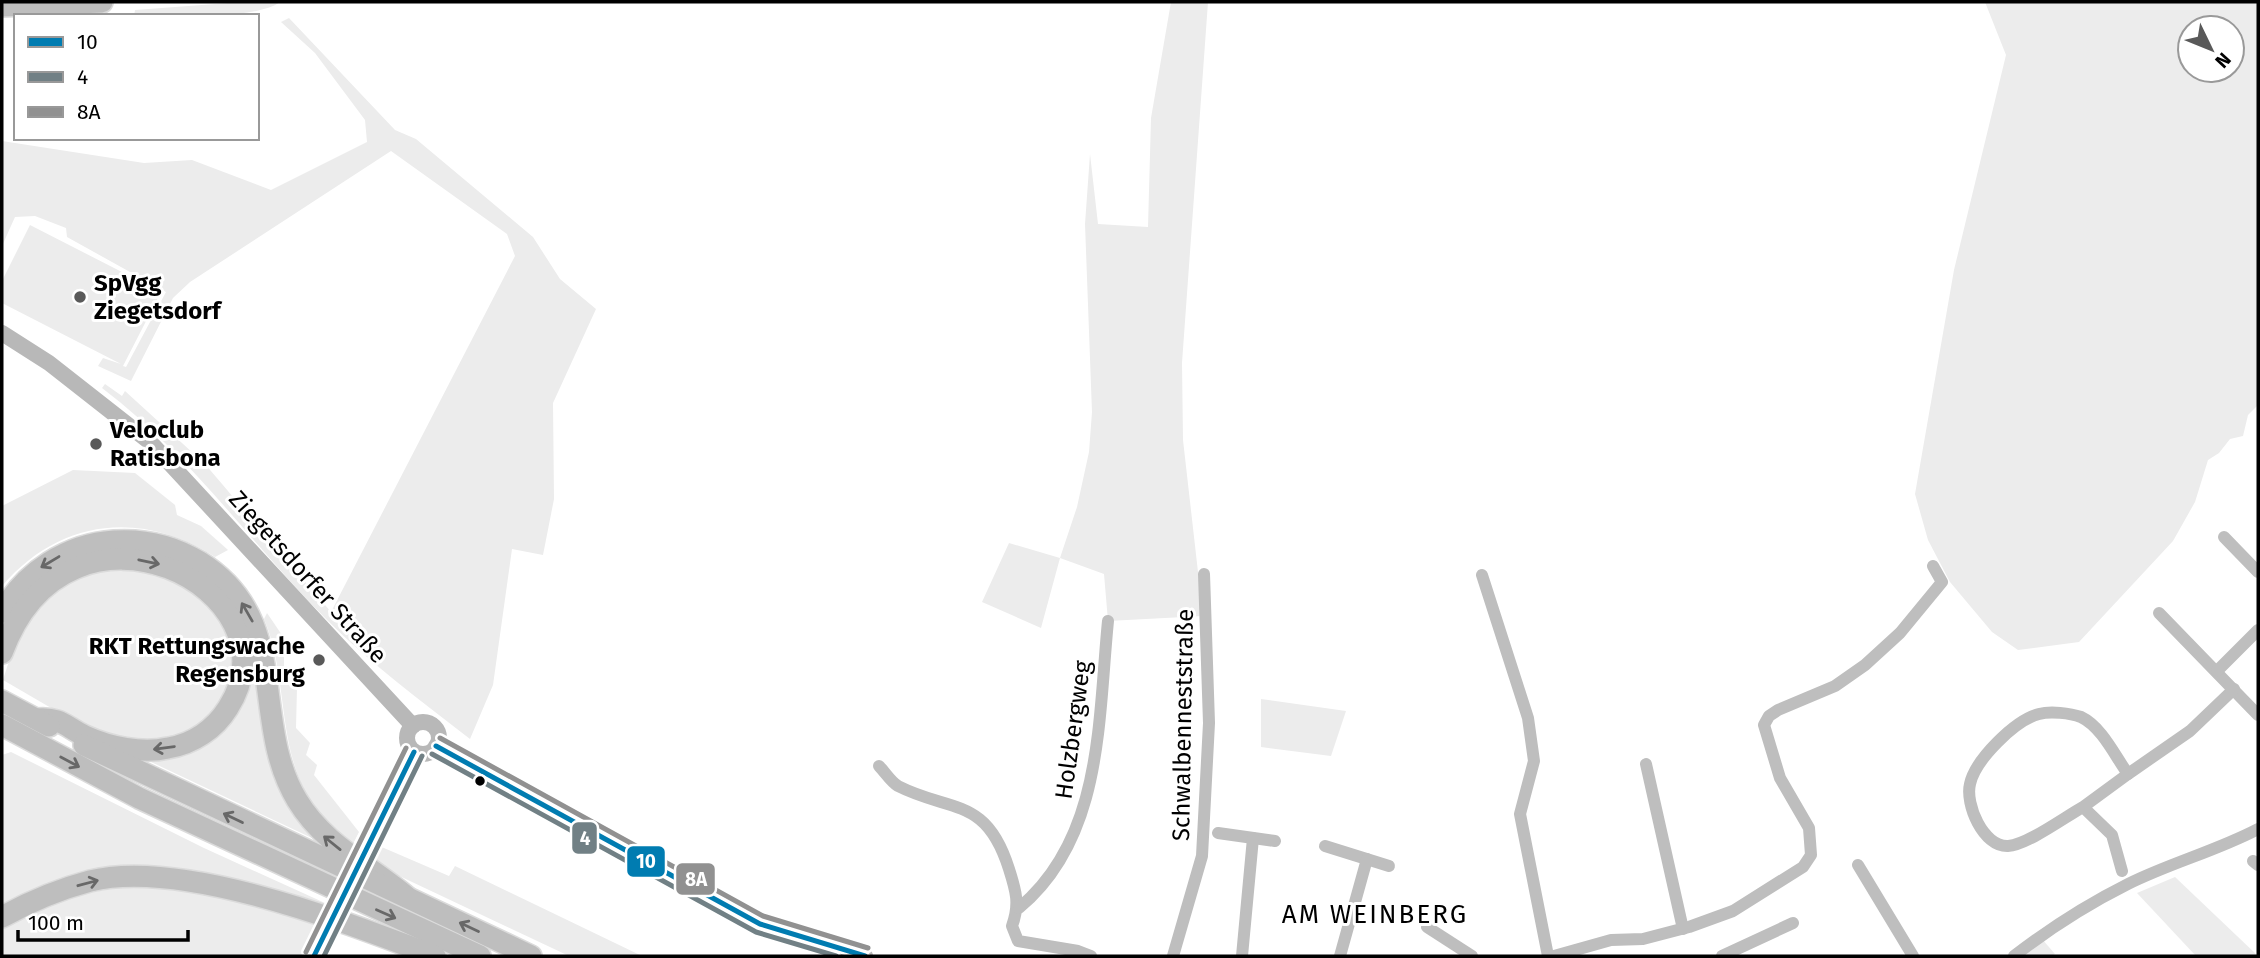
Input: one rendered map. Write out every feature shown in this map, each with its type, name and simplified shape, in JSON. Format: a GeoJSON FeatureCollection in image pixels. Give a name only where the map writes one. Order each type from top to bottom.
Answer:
{"type":"FeatureCollection","features":[{"type":"Feature","properties":{"kind":"highway"},"geometry":{"type":"LineString","coordinates":[[2,6],[102,2]]}},
{"type":"Feature","properties":{"kind":"highway"},"geometry":{"type":"LineString","coordinates":[[2,612],[20,586],[38,570],[63,555],[100,542],[128,540],[162,545],[205,566],[239,597],[259,636],[280,757],[296,798],[320,832],[352,859],[378,873],[407,897]]}},
{"type":"Feature","properties":{"kind":"highway"},"geometry":{"type":"LineString","coordinates":[[2,653],[26,604],[45,586],[94,562],[118,558],[163,565],[190,577],[208,590],[234,626],[241,665],[234,699],[210,730],[188,742],[168,749],[123,747],[87,737],[54,718],[19,710]]}},
{"type":"Feature","properties":{"kind":"highway"},"geometry":{"type":"LineString","coordinates":[[19,710],[94,751],[531,956]]}},
{"type":"Feature","properties":{"kind":"highway"},"geometry":{"type":"LineString","coordinates":[[6,728],[164,809],[480,956]]}},
{"type":"Feature","properties":{"kind":"highway"},"geometry":{"type":"LineString","coordinates":[[2,917],[40,899],[92,880],[172,878],[278,901],[435,956]]}},
{"type":"Feature","properties":{"kind":"street","name":"Ziegetsdorfer Straße"},"geometry":{"type":"LineString","coordinates":[[2,333],[69,379],[151,443],[413,726]]}},
{"type":"Feature","properties":{"kind":"street"},"geometry":{"type":"LineString","coordinates":[[2224,537],[2258,572]]}},
{"type":"Feature","properties":{"kind":"street"},"geometry":{"type":"LineString","coordinates":[[1555,956],[1611,940],[1643,939],[1683,929],[1733,911],[1796,874],[1811,855],[1809,828],[1780,778],[1765,725],[1769,716],[1835,686],[1865,665],[1900,633],[1942,582],[1933,566]]}},
{"type":"Feature","properties":{"kind":"street","name":"Schwalbenneststraße"},"geometry":{"type":"LineString","coordinates":[[1173,956],[1202,856],[1209,723],[1204,574]]}},
{"type":"Feature","properties":{"kind":"street"},"geometry":{"type":"LineString","coordinates":[[1482,575],[1528,718],[1534,761],[1520,814],[1548,956]]}},
{"type":"Feature","properties":{"kind":"street"},"geometry":{"type":"LineString","coordinates":[[2160,613],[2258,715]]}},
{"type":"Feature","properties":{"kind":"street","name":"Holzbergweg"},"geometry":{"type":"LineString","coordinates":[[1019,908],[1054,871],[1082,819],[1090,790],[1108,621]]}},
{"type":"Feature","properties":{"kind":"street"},"geometry":{"type":"LineString","coordinates":[[2217,671],[2258,630]]}},
{"type":"Feature","properties":{"kind":"street"},"geometry":{"type":"LineString","coordinates":[[2127,774],[2102,735],[2081,718],[2040,713],[2022,722],[1999,741],[1978,767],[1970,783],[1969,794],[1976,818],[1986,834],[2001,846],[2019,844],[2082,807],[2190,731],[2234,689]]}},
{"type":"Feature","properties":{"kind":"street"},"geometry":{"type":"LineString","coordinates":[[431,725],[438,735],[436,746],[426,754],[414,752],[407,742],[413,726],[431,725]]}},
{"type":"Feature","properties":{"kind":"street"},"geometry":{"type":"LineString","coordinates":[[436,746],[760,924],[865,956]]}},
{"type":"Feature","properties":{"kind":"street"},"geometry":{"type":"LineString","coordinates":[[362,853],[414,752]]}},
{"type":"Feature","properties":{"kind":"street"},"geometry":{"type":"LineString","coordinates":[[1646,764],[1683,929]]}},
{"type":"Feature","properties":{"kind":"street"},"geometry":{"type":"LineString","coordinates":[[879,766],[895,785],[959,805],[991,832],[1007,863],[1019,908],[1012,926],[1013,935],[1018,941],[1079,951],[1091,956]]}},
{"type":"Feature","properties":{"kind":"street"},"geometry":{"type":"LineString","coordinates":[[2082,807],[2112,835],[2122,871]]}},
{"type":"Feature","properties":{"kind":"street"},"geometry":{"type":"LineString","coordinates":[[2014,956],[2048,931],[2130,883],[2258,830]]}},
{"type":"Feature","properties":{"kind":"street"},"geometry":{"type":"LineString","coordinates":[[1218,833],[1275,841]]}},
{"type":"Feature","properties":{"kind":"street"},"geometry":{"type":"LineString","coordinates":[[1242,956],[1253,838]]}},
{"type":"Feature","properties":{"kind":"street"},"geometry":{"type":"LineString","coordinates":[[1325,846],[1389,866]]}},
{"type":"Feature","properties":{"kind":"street"},"geometry":{"type":"LineString","coordinates":[[1340,956],[1367,859]]}},
{"type":"Feature","properties":{"kind":"street"},"geometry":{"type":"LineString","coordinates":[[1858,865],[1913,956]]}},
{"type":"Feature","properties":{"kind":"street"},"geometry":{"type":"LineString","coordinates":[[1722,956],[1793,923]]}},
{"type":"Feature","properties":{"kind":"street"},"geometry":{"type":"LineString","coordinates":[[1427,927],[1465,954]]}},
{"type":"Feature","properties":{"kind":"street"},"geometry":{"type":"LineString","coordinates":[[314,956],[324,930]]}},
{"type":"Feature","properties":{"kind":"shaded area"},"geometry":{"type":"Polygon","coordinates":[[[280,2],[252,12],[232,14],[134,14],[135,10],[280,2]]]}},
{"type":"Feature","properties":{"kind":"shaded area"},"geometry":{"type":"Polygon","coordinates":[[[1171,2],[1208,2],[1182,363],[1183,440],[1203,616],[1108,621],[1104,574],[1060,558],[1077,507],[1089,452],[1092,412],[1085,224],[1090,154],[1098,224],[1148,227],[1151,118],[1171,2]]]}},
{"type":"Feature","properties":{"kind":"shaded area"},"geometry":{"type":"Polygon","coordinates":[[[1985,2],[2258,2],[2258,405],[2248,415],[2243,436],[2230,439],[2219,453],[2208,460],[2195,502],[2173,541],[2079,642],[2018,650],[1992,632],[1950,582],[1928,540],[1915,494],[1954,270],[2006,55],[1985,2]]]}},
{"type":"Feature","properties":{"kind":"shaded area"},"geometry":{"type":"Polygon","coordinates":[[[289,18],[395,130],[416,139],[533,237],[560,279],[596,309],[553,403],[554,499],[543,555],[512,549],[493,685],[470,739],[397,682],[327,620],[193,471],[135,415],[102,388],[105,384],[122,396],[125,391],[205,464],[331,612],[515,256],[507,234],[391,151],[190,282],[173,298],[131,381],[98,366],[103,358],[121,364],[2,303],[2,281],[30,225],[161,292],[123,366],[126,367],[166,292],[67,237],[66,228],[35,216],[15,217],[2,246],[2,141],[144,163],[192,160],[271,190],[367,142],[365,120],[315,53],[281,22],[289,18]]]}},
{"type":"Feature","properties":{"kind":"shaded area"},"geometry":{"type":"Polygon","coordinates":[[[73,470],[135,473],[175,505],[177,515],[201,526],[228,550],[215,557],[187,542],[159,532],[130,527],[102,528],[49,546],[24,564],[2,586],[2,506],[73,470]]]}},
{"type":"Feature","properties":{"kind":"shaded area"},"geometry":{"type":"Polygon","coordinates":[[[1009,543],[1060,558],[1041,628],[982,602],[1009,543]]]}},
{"type":"Feature","properties":{"kind":"shaded area"},"geometry":{"type":"Polygon","coordinates":[[[109,567],[159,571],[197,592],[229,633],[234,657],[233,682],[207,724],[154,744],[89,730],[3,680],[19,637],[39,607],[67,585],[109,567]]]}},
{"type":"Feature","properties":{"kind":"shaded area"},"geometry":{"type":"Polygon","coordinates":[[[267,613],[284,638],[284,668],[297,688],[296,728],[310,743],[306,755],[317,765],[314,775],[359,832],[352,846],[320,814],[300,780],[292,758],[277,665],[264,619],[267,613]]]}},
{"type":"Feature","properties":{"kind":"shaded area"},"geometry":{"type":"Polygon","coordinates":[[[246,620],[290,806],[314,839],[149,761],[196,751],[227,726],[244,695],[248,659],[246,620]]]}},
{"type":"Feature","properties":{"kind":"shaded area"},"geometry":{"type":"Polygon","coordinates":[[[1261,699],[1346,711],[1331,756],[1261,747],[1261,699]]]}},
{"type":"Feature","properties":{"kind":"shaded area"},"geometry":{"type":"Polygon","coordinates":[[[11,752],[204,848],[325,903],[323,908],[88,872],[25,894],[2,907],[2,755],[11,752]]]}},
{"type":"Feature","properties":{"kind":"shaded area"},"geometry":{"type":"Polygon","coordinates":[[[377,845],[449,876],[455,866],[642,956],[569,956],[393,873],[370,859],[377,845]]]}},
{"type":"Feature","properties":{"kind":"shaded area"},"geometry":{"type":"Polygon","coordinates":[[[2175,877],[2258,956],[2196,956],[2137,893],[2175,877]]]}},
{"type":"Feature","properties":{"kind":"shaded area"},"geometry":{"type":"Polygon","coordinates":[[[139,886],[231,900],[320,927],[307,956],[2,956],[2,926],[18,917],[68,898],[102,890],[139,886]]]}},
{"type":"Feature","properties":{"kind":"shaded area"},"geometry":{"type":"Polygon","coordinates":[[[2042,939],[2055,954],[2023,956],[2042,939]]]}},
{"type":"Feature","properties":{"kind":"tunnel"},"geometry":{"type":"LineString","coordinates":[[325,928],[348,882]]}},
{"type":"Feature","properties":{"kind":"transit line","name":"8A"},"geometry":{"type":"LineString","coordinates":[[440,738],[763,916],[868,948]]}},
{"type":"Feature","properties":{"kind":"transit line","name":"10"},"geometry":{"type":"LineString","coordinates":[[436,746],[760,924],[865,956]]}},
{"type":"Feature","properties":{"kind":"transit line","name":"8A"},"geometry":{"type":"LineString","coordinates":[[306,952],[406,748]]}},
{"type":"Feature","properties":{"kind":"transit line","name":"10"},"geometry":{"type":"LineString","coordinates":[[314,956],[414,752]]}},
{"type":"Feature","properties":{"kind":"transit line","name":"4"},"geometry":{"type":"LineString","coordinates":[[432,754],[756,932],[836,956]]}},
{"type":"Feature","properties":{"kind":"transit line","name":"4"},"geometry":{"type":"LineString","coordinates":[[324,956],[422,756]]}},
{"type":"Feature","properties":{"kind":"place","name":"SpVgg Ziegetsdorf"},"geometry":{"type":"Point","coordinates":[80,297]}},
{"type":"Feature","properties":{"kind":"place","name":"Veloclub Ratisbona"},"geometry":{"type":"Point","coordinates":[96,444]}},
{"type":"Feature","properties":{"kind":"place","name":"RKT Rettungswache Regensburg"},"geometry":{"type":"Point","coordinates":[319,660]}},
{"type":"Feature","properties":{"kind":"district","name":"AM WEINBERG"},"geometry":{"type":"Point","coordinates":[1375,914]}}]}
